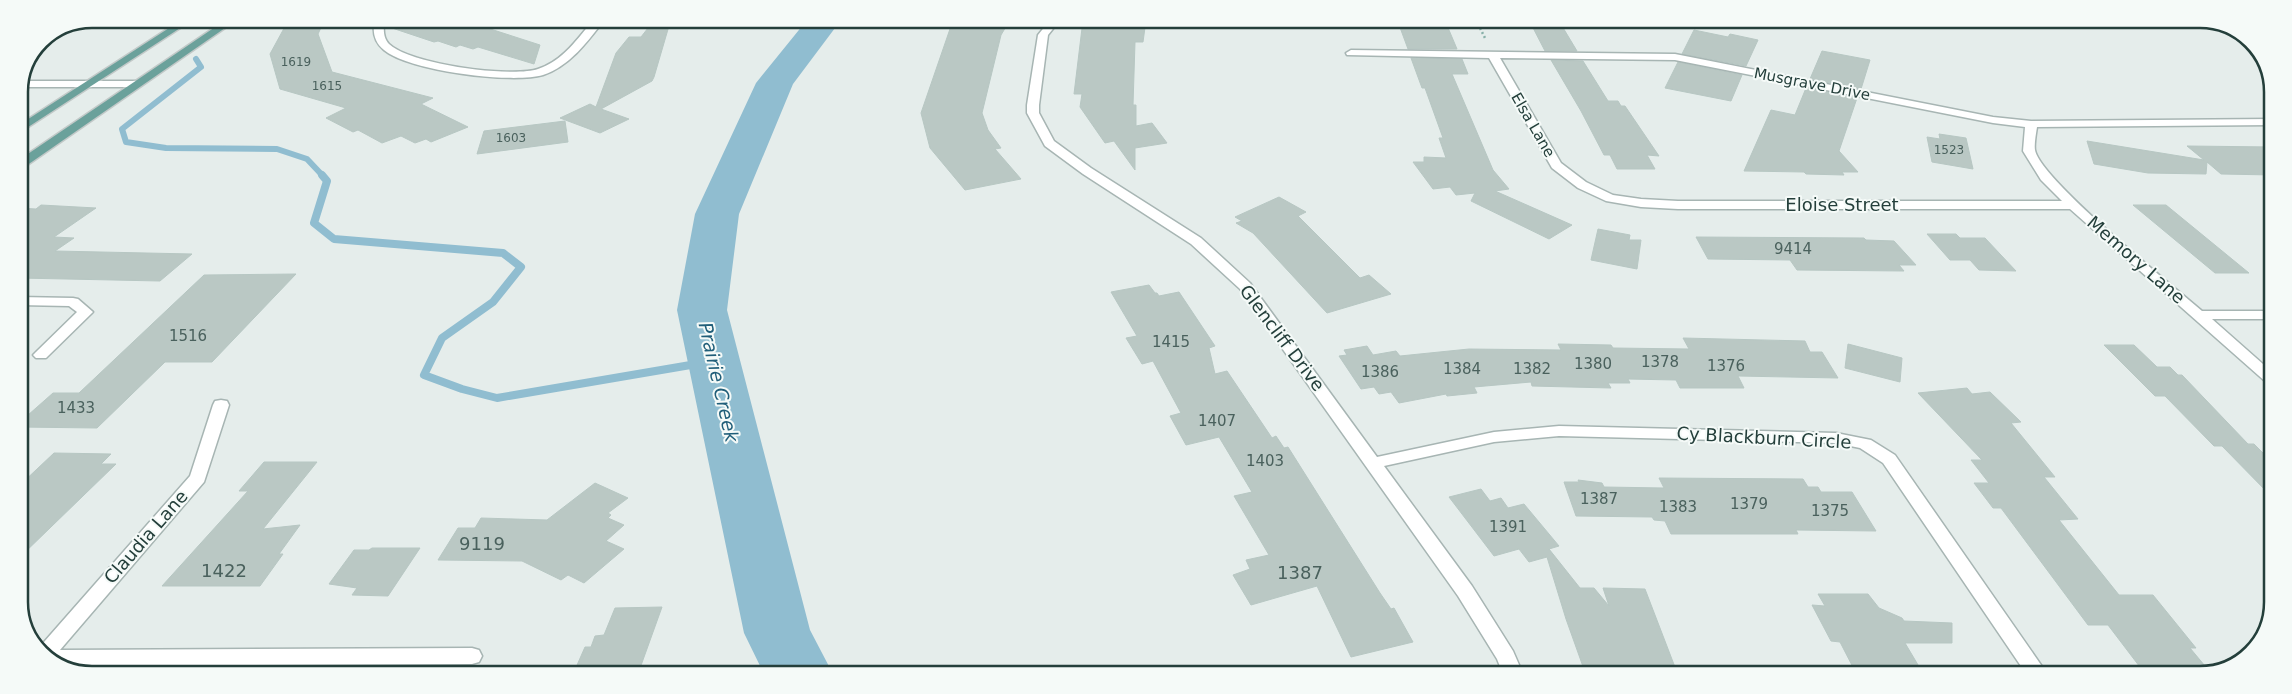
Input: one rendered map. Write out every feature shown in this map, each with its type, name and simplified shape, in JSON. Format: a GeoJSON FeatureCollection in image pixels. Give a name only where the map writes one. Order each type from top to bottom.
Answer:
{"type":"FeatureCollection","features":[{"type":"Feature","properties":{"kind":"main road"},"geometry":{"type":"LineString","coordinates":[[28,124],[175,28]]}},
{"type":"Feature","properties":{"kind":"main road"},"geometry":{"type":"LineString","coordinates":[[28,159],[220,28]]}},
{"type":"Feature","properties":{"kind":"street"},"geometry":{"type":"LineString","coordinates":[[378,28],[380,39],[389,49],[418,61],[508,76],[530,75],[550,70],[559,64],[592,28]]}},
{"type":"Feature","properties":{"kind":"street","name":"Glencliff Drive"},"geometry":{"type":"LineString","coordinates":[[1049,28],[1043,35],[1032,105],[1033,113],[1049,143],[1087,171],[1196,242],[1245,286],[1465,591],[1510,666]]}},
{"type":"Feature","properties":{"kind":"street","name":"Musgrave Drive"},"geometry":{"type":"LineString","coordinates":[[1351,53],[1675,57],[1993,120],[2031,124],[2264,122]]}},
{"type":"Feature","properties":{"kind":"street","name":"Elsa Lane"},"geometry":{"type":"LineString","coordinates":[[1493,55],[1556,166],[1582,185],[1610,198]]}},
{"type":"Feature","properties":{"kind":"street"},"geometry":{"type":"LineString","coordinates":[[29,84],[136,84]]}},
{"type":"Feature","properties":{"kind":"street","name":"Memory Lane"},"geometry":{"type":"LineString","coordinates":[[2031,124],[2029,151],[2045,177],[2073,206],[2264,373]]}},
{"type":"Feature","properties":{"kind":"street","name":"Eloise Street"},"geometry":{"type":"LineString","coordinates":[[1610,198],[1641,203],[1678,205],[2073,206]]}},
{"type":"Feature","properties":{"kind":"street"},"geometry":{"type":"LineString","coordinates":[[28,301],[73,302],[86,312],[41,354]]}},
{"type":"Feature","properties":{"kind":"street"},"geometry":{"type":"LineString","coordinates":[[2198,315],[2264,315]]}},
{"type":"Feature","properties":{"kind":"street","name":"Claudia Lane"},"geometry":{"type":"LineString","coordinates":[[48,650],[198,478],[221,405]]}},
{"type":"Feature","properties":{"kind":"street","name":"Cy Blackburn Circle"},"geometry":{"type":"LineString","coordinates":[[1374,464],[1494,437],[1559,431],[1836,438],[1865,444],[1889,458],[2032,666]]}},
{"type":"Feature","properties":{"kind":"street"},"geometry":{"type":"LineString","coordinates":[[59,658],[472,656]]}},
{"type":"Feature","properties":{"kind":"building"},"geometry":{"type":"Polygon","coordinates":[[[284,28],[321,28],[318,34],[332,72],[433,98],[421,104],[468,127],[431,142],[426,139],[415,143],[401,136],[382,143],[358,130],[353,132],[326,118],[346,108],[280,89],[270,54],[284,28]]]}},
{"type":"Feature","properties":{"kind":"building"},"geometry":{"type":"Polygon","coordinates":[[[392,28],[487,28],[540,45],[534,64],[478,47],[473,49],[460,45],[456,47],[438,41],[434,42],[392,28]]]}},
{"type":"Feature","properties":{"kind":"building"},"geometry":{"type":"Polygon","coordinates":[[[648,28],[668,28],[652,81],[601,109],[629,119],[600,133],[560,118],[590,104],[596,107],[616,53],[629,37],[641,37],[648,28]]]}},
{"type":"Feature","properties":{"kind":"building"},"geometry":{"type":"Polygon","coordinates":[[[950,28],[1005,28],[1001,35],[982,113],[988,130],[1001,148],[995,149],[1021,179],[965,190],[930,148],[921,113],[950,28]]]}},
{"type":"Feature","properties":{"kind":"building"},"geometry":{"type":"Polygon","coordinates":[[[1082,28],[1145,28],[1143,42],[1135,42],[1133,105],[1136,105],[1136,126],[1152,123],[1167,143],[1135,148],[1135,170],[1114,141],[1105,143],[1080,107],[1082,94],[1074,94],[1082,28]]]}},
{"type":"Feature","properties":{"kind":"building"},"geometry":{"type":"Polygon","coordinates":[[[1400,28],[1448,28],[1457,49],[1408,49],[1400,28]]]}},
{"type":"Feature","properties":{"kind":"building"},"geometry":{"type":"Polygon","coordinates":[[[1533,28],[1563,28],[1577,51],[1545,51],[1533,28]]]}},
{"type":"Feature","properties":{"kind":"building"},"geometry":{"type":"Polygon","coordinates":[[[1694,30],[1728,37],[1730,34],[1758,40],[1746,66],[1682,54],[1694,30]]]}},
{"type":"Feature","properties":{"kind":"building"},"geometry":{"type":"Polygon","coordinates":[[[1822,51],[1870,60],[1861,89],[1810,79],[1822,51]]]}},
{"type":"Feature","properties":{"kind":"building"},"geometry":{"type":"Polygon","coordinates":[[[1411,58],[1462,59],[1468,74],[1452,74],[1493,170],[1509,189],[1495,191],[1572,225],[1549,239],[1471,201],[1475,193],[1456,195],[1450,187],[1433,189],[1413,162],[1424,162],[1424,157],[1446,158],[1439,138],[1443,138],[1425,88],[1422,88],[1411,58]]]}},
{"type":"Feature","properties":{"kind":"building"},"geometry":{"type":"Polygon","coordinates":[[[1551,60],[1583,61],[1608,101],[1618,101],[1621,106],[1625,106],[1659,156],[1647,155],[1655,169],[1617,169],[1610,155],[1604,155],[1551,60]]]}},
{"type":"Feature","properties":{"kind":"building"},"geometry":{"type":"Polygon","coordinates":[[[1678,62],[1742,75],[1731,101],[1665,88],[1678,62]]]}},
{"type":"Feature","properties":{"kind":"building"},"geometry":{"type":"Polygon","coordinates":[[[1806,88],[1857,98],[1839,151],[1858,172],[1842,172],[1844,175],[1744,171],[1771,110],[1795,115],[1806,88]]]}},
{"type":"Feature","properties":{"kind":"building"},"geometry":{"type":"Polygon","coordinates":[[[565,121],[568,142],[477,154],[484,131],[565,121]]]}},
{"type":"Feature","properties":{"kind":"building"},"geometry":{"type":"Polygon","coordinates":[[[1939,134],[1966,138],[1973,169],[1932,162],[1927,137],[1940,139],[1939,134]]]}},
{"type":"Feature","properties":{"kind":"building"},"geometry":{"type":"Polygon","coordinates":[[[2087,141],[2204,160],[2187,146],[2264,147],[2264,175],[2221,174],[2207,162],[2206,174],[2148,173],[2094,164],[2087,141]]]}},
{"type":"Feature","properties":{"kind":"building"},"geometry":{"type":"Polygon","coordinates":[[[1279,197],[1306,212],[1298,216],[1360,278],[1369,275],[1391,294],[1327,313],[1253,233],[1236,223],[1242,221],[1235,217],[1279,197]]]}},
{"type":"Feature","properties":{"kind":"building"},"geometry":{"type":"Polygon","coordinates":[[[41,205],[96,208],[54,237],[74,238],[55,251],[192,254],[160,281],[28,278],[28,209],[36,209],[41,205]]]}},
{"type":"Feature","properties":{"kind":"building"},"geometry":{"type":"Polygon","coordinates":[[[2133,205],[2166,205],[2249,273],[2215,273],[2133,205]]]}},
{"type":"Feature","properties":{"kind":"building"},"geometry":{"type":"Polygon","coordinates":[[[1598,229],[1630,235],[1629,240],[1641,240],[1637,269],[1591,260],[1598,229]]]}},
{"type":"Feature","properties":{"kind":"building"},"geometry":{"type":"Polygon","coordinates":[[[1927,234],[1956,234],[1960,238],[1985,238],[2016,271],[1979,270],[1970,260],[1950,260],[1927,234]]]}},
{"type":"Feature","properties":{"kind":"building"},"geometry":{"type":"Polygon","coordinates":[[[1696,237],[1864,238],[1866,240],[1894,241],[1916,265],[1899,265],[1904,271],[1797,270],[1790,260],[1708,259],[1696,237]]]}},
{"type":"Feature","properties":{"kind":"building"},"geometry":{"type":"Polygon","coordinates":[[[296,274],[212,362],[165,362],[97,428],[28,427],[28,415],[53,393],[79,393],[204,275],[296,274]]]}},
{"type":"Feature","properties":{"kind":"building"},"geometry":{"type":"Polygon","coordinates":[[[1149,285],[1159,296],[1179,292],[1215,346],[1209,348],[1215,374],[1227,371],[1272,438],[1276,436],[1284,448],[1288,447],[1380,593],[1391,609],[1394,608],[1413,642],[1351,657],[1317,586],[1251,605],[1233,575],[1250,569],[1246,560],[1269,555],[1234,496],[1252,492],[1219,437],[1186,445],[1170,416],[1181,413],[1153,361],[1142,364],[1126,338],[1137,336],[1111,292],[1149,285]]]}},
{"type":"Feature","properties":{"kind":"building"},"geometry":{"type":"Polygon","coordinates":[[[1683,338],[1805,341],[1810,352],[1822,352],[1838,378],[1738,376],[1744,388],[1680,388],[1676,380],[1628,379],[1630,383],[1608,383],[1611,388],[1532,386],[1531,382],[1474,387],[1477,393],[1447,396],[1446,394],[1399,403],[1391,392],[1379,394],[1374,387],[1361,389],[1339,356],[1347,355],[1344,350],[1367,346],[1373,355],[1396,351],[1400,356],[1469,349],[1561,350],[1558,344],[1611,345],[1613,348],[1689,349],[1683,338]]]}},
{"type":"Feature","properties":{"kind":"building"},"geometry":{"type":"Polygon","coordinates":[[[1848,344],[1902,358],[1900,382],[1845,368],[1848,344]]]}},
{"type":"Feature","properties":{"kind":"building"},"geometry":{"type":"Polygon","coordinates":[[[2104,345],[2134,345],[2157,367],[2170,367],[2178,375],[2182,375],[2248,444],[2254,444],[2264,454],[2264,489],[2222,446],[2214,446],[2165,396],[2155,396],[2104,345]]]}},
{"type":"Feature","properties":{"kind":"building"},"geometry":{"type":"Polygon","coordinates":[[[1967,388],[1972,394],[1990,392],[2021,422],[2011,423],[2055,477],[2044,477],[2078,519],[2059,520],[2119,595],[2153,595],[2196,648],[2190,648],[2205,666],[2139,666],[2108,625],[2088,625],[2001,508],[1993,508],[1974,483],[1989,483],[1971,460],[1982,460],[1918,393],[1967,388]]]}},
{"type":"Feature","properties":{"kind":"building"},"geometry":{"type":"Polygon","coordinates":[[[54,453],[111,454],[101,464],[116,464],[28,549],[28,478],[54,453]]]}},
{"type":"Feature","properties":{"kind":"building"},"geometry":{"type":"Polygon","coordinates":[[[264,462],[317,462],[263,529],[300,525],[279,554],[283,554],[260,586],[162,586],[248,491],[239,491],[264,462]]]}},
{"type":"Feature","properties":{"kind":"building"},"geometry":{"type":"Polygon","coordinates":[[[1659,478],[1803,479],[1808,487],[1818,487],[1821,492],[1852,492],[1876,531],[1796,530],[1798,534],[1671,534],[1665,521],[1654,520],[1652,517],[1576,516],[1564,482],[1579,482],[1578,480],[1602,483],[1604,487],[1664,488],[1659,478]]]}},
{"type":"Feature","properties":{"kind":"building"},"geometry":{"type":"Polygon","coordinates":[[[595,483],[628,498],[608,513],[611,515],[608,518],[624,525],[606,541],[624,549],[584,583],[568,575],[561,580],[522,561],[438,560],[458,528],[475,528],[481,518],[547,520],[595,483]]]}},
{"type":"Feature","properties":{"kind":"building"},"geometry":{"type":"Polygon","coordinates":[[[1481,489],[1490,501],[1501,498],[1508,508],[1524,504],[1559,546],[1549,549],[1580,588],[1594,588],[1609,606],[1603,588],[1645,589],[1675,666],[1583,666],[1547,557],[1529,562],[1519,549],[1494,556],[1449,497],[1481,489]]]}},
{"type":"Feature","properties":{"kind":"building"},"geometry":{"type":"Polygon","coordinates":[[[372,548],[420,548],[388,596],[352,595],[357,588],[329,584],[354,550],[369,550],[372,548]]]}},
{"type":"Feature","properties":{"kind":"building"},"geometry":{"type":"Polygon","coordinates":[[[1818,594],[1868,594],[1879,608],[1902,618],[1904,621],[1952,623],[1952,643],[1905,643],[1919,666],[1852,666],[1840,642],[1831,641],[1812,605],[1825,606],[1818,594]]]}},
{"type":"Feature","properties":{"kind":"building"},"geometry":{"type":"Polygon","coordinates":[[[662,607],[641,666],[577,666],[585,647],[591,647],[595,636],[604,635],[615,608],[662,607]]]}},
{"type":"Feature","properties":{"kind":"waterway","name":"Prairie Creek"},"geometry":{"type":"LineString","coordinates":[[795,666],[777,633],[702,310],[717,214],[775,83],[818,28]]}},
{"type":"Feature","properties":{"kind":"waterway"},"geometry":{"type":"LineString","coordinates":[[196,59],[201,67],[122,129],[126,142],[166,148],[277,149],[307,159],[323,176]]}},
{"type":"Feature","properties":{"kind":"waterway"},"geometry":{"type":"LineString","coordinates":[[322,175],[327,181],[314,223],[334,239],[503,253],[521,267],[493,302],[442,338],[424,375],[462,389],[497,398],[714,361]]}}]}
